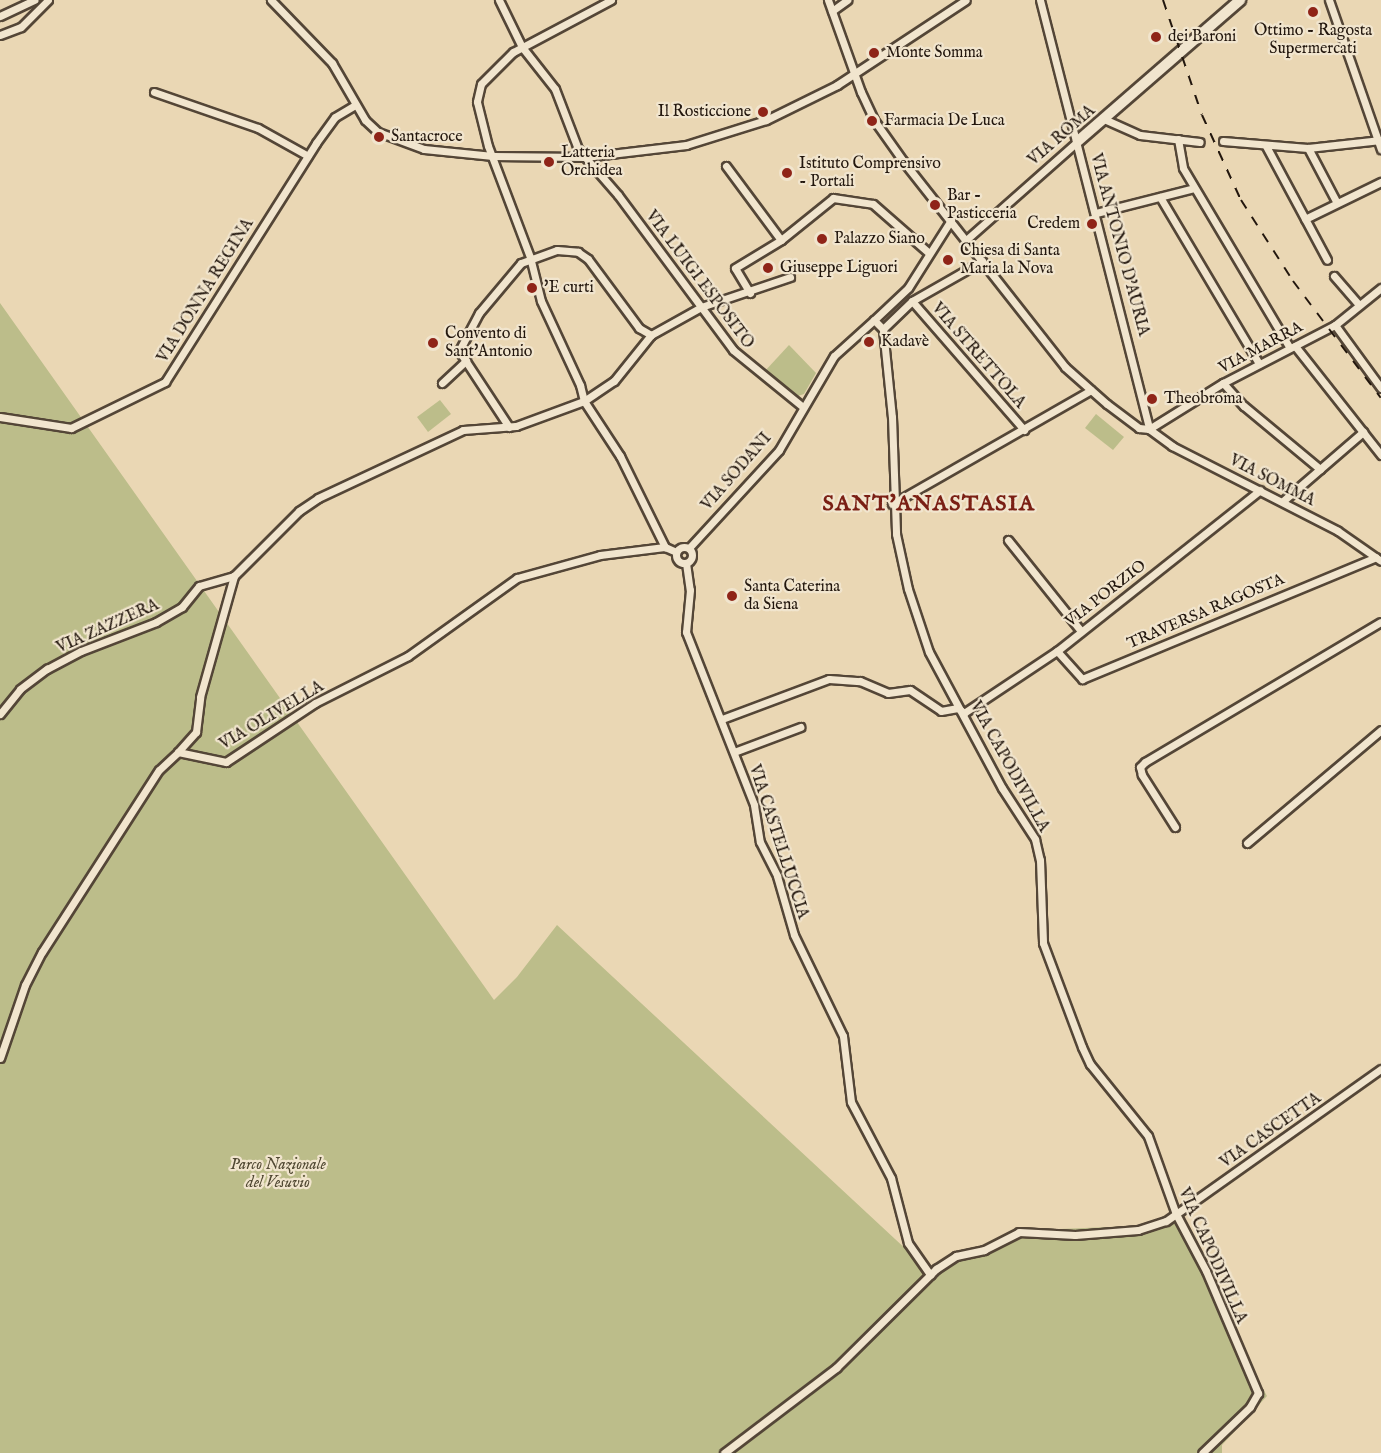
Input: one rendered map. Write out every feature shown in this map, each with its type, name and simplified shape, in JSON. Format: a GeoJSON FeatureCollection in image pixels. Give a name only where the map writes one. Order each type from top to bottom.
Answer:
{"type":"FeatureCollection","features":[{"type":"Feature","properties":{"kind":"street"},"geometry":{"type":"LineString","coordinates":[[0,16],[33,0]]}},
{"type":"Feature","properties":{"kind":"street"},"geometry":{"type":"LineString","coordinates":[[0,35],[21,27],[48,0]]}},
{"type":"Feature","properties":{"kind":"street"},"geometry":{"type":"LineString","coordinates":[[271,0],[332,63],[355,105],[378,132],[424,149],[493,156],[585,157],[650,152],[721,136],[773,117],[855,74],[966,0]]}},
{"type":"Feature","properties":{"kind":"street","name":"VIA LUIGI ESPOSITO"},"geometry":{"type":"LineString","coordinates":[[499,0],[522,47],[555,89],[578,149],[741,358],[803,407]]}},
{"type":"Feature","properties":{"kind":"street"},"geometry":{"type":"LineString","coordinates":[[611,0],[522,47],[489,73],[478,91],[478,112],[530,257],[541,301],[580,385],[584,401],[620,456],[665,546],[676,552],[679,561],[686,563],[692,555],[689,548],[681,547],[676,552]]}},
{"type":"Feature","properties":{"kind":"street","name":"VIA SOMMA"},"geometry":{"type":"LineString","coordinates":[[828,0],[855,74],[881,130],[1065,367],[1139,428],[1149,429],[1172,446],[1283,501],[1378,559]]}},
{"type":"Feature","properties":{"kind":"street"},"geometry":{"type":"LineString","coordinates":[[832,11],[847,0]]}},
{"type":"Feature","properties":{"kind":"street","name":"VIA ANTONIO D'AURIA"},"geometry":{"type":"LineString","coordinates":[[1040,0],[1078,141],[1149,429]]}},
{"type":"Feature","properties":{"kind":"street","name":"VIA ROMA"},"geometry":{"type":"LineString","coordinates":[[966,240],[1240,0]]}},
{"type":"Feature","properties":{"kind":"street"},"geometry":{"type":"LineString","coordinates":[[1223,141],[1308,148],[1380,143],[1329,0]]}},
{"type":"Feature","properties":{"kind":"street"},"geometry":{"type":"LineString","coordinates":[[154,92],[258,128],[308,156]]}},
{"type":"Feature","properties":{"kind":"street","name":"VIA DONNA REGINA"},"geometry":{"type":"LineString","coordinates":[[0,417],[71,428],[165,382],[308,156],[335,117],[355,105]]}},
{"type":"Feature","properties":{"kind":"street"},"geometry":{"type":"LineString","coordinates":[[1104,119],[1140,135],[1200,142]]}},
{"type":"Feature","properties":{"kind":"street"},"geometry":{"type":"LineString","coordinates":[[1178,139],[1183,168],[1194,188],[1293,347],[1381,455]]}},
{"type":"Feature","properties":{"kind":"street"},"geometry":{"type":"LineString","coordinates":[[1266,146],[1327,260]]}},
{"type":"Feature","properties":{"kind":"street"},"geometry":{"type":"LineString","coordinates":[[1308,148],[1337,203]]}},
{"type":"Feature","properties":{"kind":"street"},"geometry":{"type":"LineString","coordinates":[[726,166],[781,240]]}},
{"type":"Feature","properties":{"kind":"street"},"geometry":{"type":"LineString","coordinates":[[1305,219],[1381,182]]}},
{"type":"Feature","properties":{"kind":"street"},"geometry":{"type":"LineString","coordinates":[[1096,213],[1194,188]]}},
{"type":"Feature","properties":{"kind":"street"},"geometry":{"type":"LineString","coordinates":[[1160,197],[1259,364]]}},
{"type":"Feature","properties":{"kind":"street"},"geometry":{"type":"LineString","coordinates":[[750,293],[735,268],[781,240],[833,198],[873,204],[929,253]]}},
{"type":"Feature","properties":{"kind":"street","name":"VIA SODANI"},"geometry":{"type":"LineString","coordinates":[[689,548],[779,450],[818,378],[840,348],[908,288],[951,220]]}},
{"type":"Feature","properties":{"kind":"street"},"geometry":{"type":"LineString","coordinates":[[509,427],[459,351],[480,313],[508,277],[530,257],[571,249],[578,252],[588,259],[632,320],[651,335]]}},
{"type":"Feature","properties":{"kind":"street"},"geometry":{"type":"LineString","coordinates":[[874,320],[883,329],[912,301],[982,261]]}},
{"type":"Feature","properties":{"kind":"street"},"geometry":{"type":"LineString","coordinates":[[1334,276],[1359,305]]}},
{"type":"Feature","properties":{"kind":"street"},"geometry":{"type":"LineString","coordinates":[[0,1058],[25,985],[42,952],[159,770],[196,732],[200,698],[234,576],[299,511],[318,498],[463,430],[509,427],[584,401],[609,386],[651,335],[701,307],[750,293],[790,277]]}},
{"type":"Feature","properties":{"kind":"street","name":"VIA MARRA"},"geometry":{"type":"LineString","coordinates":[[1149,429],[1223,383],[1335,325],[1381,288]]}},
{"type":"Feature","properties":{"kind":"street","name":"VIA STRETTOLA"},"geometry":{"type":"LineString","coordinates":[[912,301],[1024,430]]}},
{"type":"Feature","properties":{"kind":"street"},"geometry":{"type":"LineString","coordinates":[[1335,325],[1381,388]]}},
{"type":"Feature","properties":{"kind":"street","name":"VIA CAPODIVILLA"},"geometry":{"type":"LineString","coordinates":[[883,329],[892,417],[892,504],[917,618],[944,682],[964,713],[1002,788],[1038,846],[1043,943],[1082,1047],[1090,1064],[1148,1136],[1176,1214],[1206,1271],[1258,1393],[1242,1415],[1203,1453]]}},
{"type":"Feature","properties":{"kind":"street"},"geometry":{"type":"LineString","coordinates":[[442,383],[466,361]]}},
{"type":"Feature","properties":{"kind":"street"},"geometry":{"type":"LineString","coordinates":[[1223,383],[1244,406],[1320,469]]}},
{"type":"Feature","properties":{"kind":"street"},"geometry":{"type":"LineString","coordinates":[[892,504],[1091,390]]}},
{"type":"Feature","properties":{"kind":"street"},"geometry":{"type":"LineString","coordinates":[[1283,501],[1363,432]]}},
{"type":"Feature","properties":{"kind":"street","name":"VIA PORZIO"},"geometry":{"type":"LineString","coordinates":[[964,713],[1057,651],[1260,490]]}},
{"type":"Feature","properties":{"kind":"street"},"geometry":{"type":"LineString","coordinates":[[1008,540],[1082,631]]}},
{"type":"Feature","properties":{"kind":"street","name":"VIA OLIVELLA"},"geometry":{"type":"LineString","coordinates":[[178,752],[226,762],[315,703],[408,656],[517,578],[600,555],[665,546]]}},
{"type":"Feature","properties":{"kind":"street","name":"TRAVERSA RAGOSTA"},"geometry":{"type":"LineString","coordinates":[[1057,651],[1082,679],[1378,559]]}},
{"type":"Feature","properties":{"kind":"street","name":"VIA CASTELLUCCIA"},"geometry":{"type":"LineString","coordinates":[[686,563],[689,611],[686,632],[754,805],[760,842],[777,876],[794,935],[843,1036],[851,1102],[891,1178],[909,1243],[930,1275]]}},
{"type":"Feature","properties":{"kind":"street","name":"VIA ZAZZERA"},"geometry":{"type":"LineString","coordinates":[[0,714],[20,689],[47,669],[81,651],[156,622],[182,608],[206,582],[234,576]]}},
{"type":"Feature","properties":{"kind":"street"},"geometry":{"type":"LineString","coordinates":[[1175,827],[1142,775],[1140,767],[1145,762],[1381,622]]}},
{"type":"Feature","properties":{"kind":"street"},"geometry":{"type":"LineString","coordinates":[[722,719],[829,679],[860,681],[888,693],[910,690],[941,711],[958,708],[964,713]]}},
{"type":"Feature","properties":{"kind":"street"},"geometry":{"type":"LineString","coordinates":[[734,752],[800,727]]}},
{"type":"Feature","properties":{"kind":"street"},"geometry":{"type":"LineString","coordinates":[[1247,843],[1381,730]]}},
{"type":"Feature","properties":{"kind":"street","name":"VIA CASCETTA"},"geometry":{"type":"LineString","coordinates":[[724,1453],[836,1368],[930,1275],[956,1256],[984,1250],[1019,1232],[1075,1235],[1138,1230],[1176,1214],[1381,1069]]}},
{"type":"Feature","properties":{"kind":"green space","name":"Parco Nazionale del Vesuvio"},"geometry":{"type":"Polygon","coordinates":[[[0,303],[494,1000],[517,977],[557,925],[923,1265],[930,1267],[958,1253],[1034,1230],[1134,1226],[1182,1216],[1243,1354],[1267,1396],[1222,1445],[1222,1453],[0,1453],[0,303]]]}},
{"type":"Feature","properties":{"kind":"green space"},"geometry":{"type":"Polygon","coordinates":[[[789,345],[816,373],[804,394],[798,396],[765,371],[789,345]]]}},
{"type":"Feature","properties":{"kind":"green space"},"geometry":{"type":"Polygon","coordinates":[[[440,400],[451,414],[428,432],[417,417],[440,400]]]}},
{"type":"Feature","properties":{"kind":"green space"},"geometry":{"type":"Polygon","coordinates":[[[1096,414],[1124,437],[1113,450],[1085,428],[1096,414]]]}},
{"type":"Feature","properties":{"kind":"railway"},"geometry":{"type":"LineString","coordinates":[[1163,0],[1202,115],[1241,200],[1293,281],[1381,398]]}},
{"type":"Feature","properties":{"kind":"place","name":"Ottimo - Ragosta Supermercati"},"geometry":{"type":"Point","coordinates":[1313,12]}},
{"type":"Feature","properties":{"kind":"place","name":"dei Baroni"},"geometry":{"type":"Point","coordinates":[1156,37]}},
{"type":"Feature","properties":{"kind":"place","name":"Monte Somma"},"geometry":{"type":"Point","coordinates":[874,53]}},
{"type":"Feature","properties":{"kind":"place","name":"Il Rosticcione"},"geometry":{"type":"Point","coordinates":[763,112]}},
{"type":"Feature","properties":{"kind":"place","name":"Farmacia De Luca"},"geometry":{"type":"Point","coordinates":[872,121]}},
{"type":"Feature","properties":{"kind":"place","name":"Santacroce"},"geometry":{"type":"Point","coordinates":[379,137]}},
{"type":"Feature","properties":{"kind":"place","name":"Latteria Orchidea"},"geometry":{"type":"Point","coordinates":[549,162]}},
{"type":"Feature","properties":{"kind":"place","name":"Istituto Comprensivo - Portali"},"geometry":{"type":"Point","coordinates":[787,173]}},
{"type":"Feature","properties":{"kind":"place","name":"Bar - Pasticceria"},"geometry":{"type":"Point","coordinates":[935,205]}},
{"type":"Feature","properties":{"kind":"place","name":"Credem"},"geometry":{"type":"Point","coordinates":[1092,224]}},
{"type":"Feature","properties":{"kind":"place","name":"Palazzo Siano"},"geometry":{"type":"Point","coordinates":[822,239]}},
{"type":"Feature","properties":{"kind":"place","name":"Chiesa di Santa Maria la Nova"},"geometry":{"type":"Point","coordinates":[948,260]}},
{"type":"Feature","properties":{"kind":"place","name":"Giuseppe Liguori"},"geometry":{"type":"Point","coordinates":[768,268]}},
{"type":"Feature","properties":{"kind":"place","name":"'E curti"},"geometry":{"type":"Point","coordinates":[532,288]}},
{"type":"Feature","properties":{"kind":"place","name":"Kadavè"},"geometry":{"type":"Point","coordinates":[869,342]}},
{"type":"Feature","properties":{"kind":"place","name":"Convento di Sant'Antonio"},"geometry":{"type":"Point","coordinates":[433,343]}},
{"type":"Feature","properties":{"kind":"place","name":"Theobroma"},"geometry":{"type":"Point","coordinates":[1152,399]}},
{"type":"Feature","properties":{"kind":"place","name":"Santa Caterina da Siena"},"geometry":{"type":"Point","coordinates":[732,596]}},
{"type":"Feature","properties":{"kind":"district","name":"SANT'ANASTASIA"},"geometry":{"type":"Point","coordinates":[929,505]}}]}
